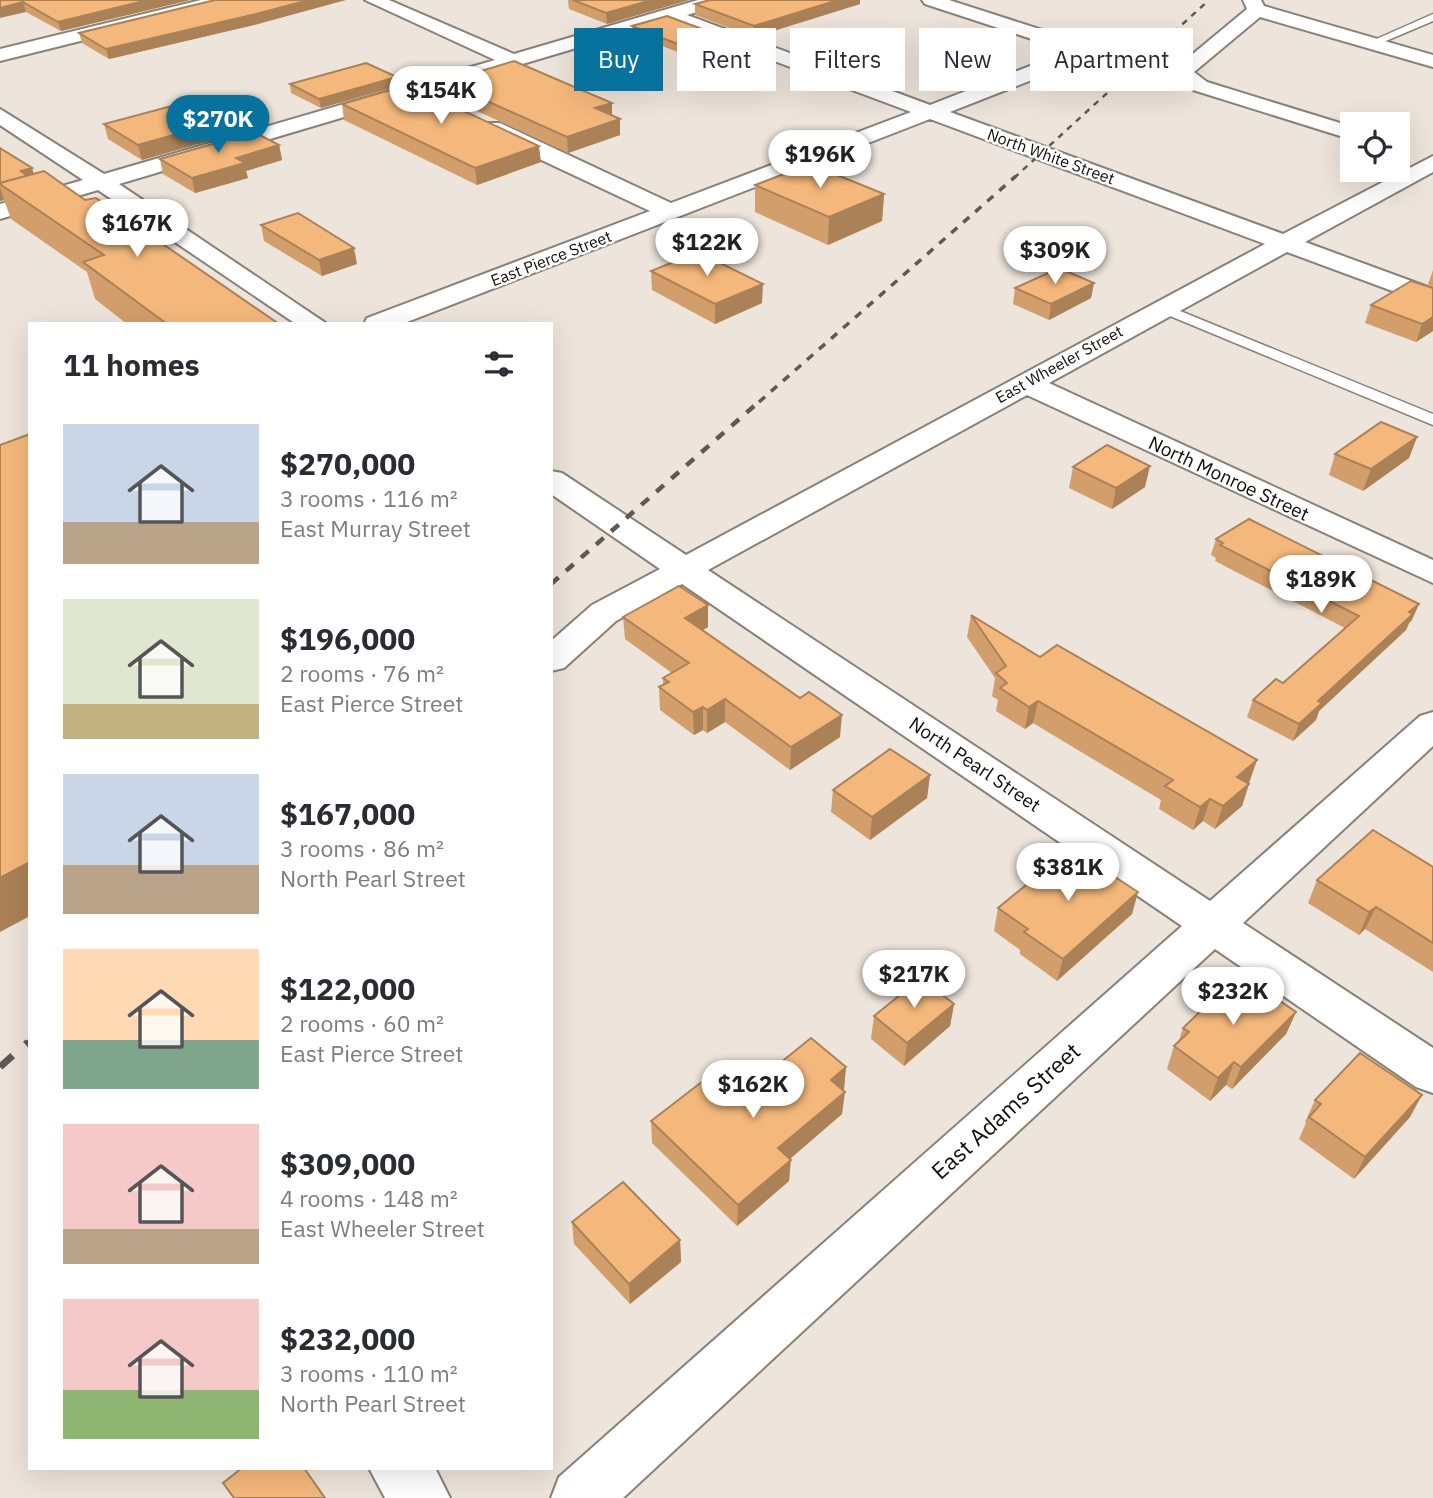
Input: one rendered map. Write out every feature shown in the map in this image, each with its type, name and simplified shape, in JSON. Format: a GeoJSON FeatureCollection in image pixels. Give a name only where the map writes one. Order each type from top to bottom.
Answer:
{"type":"FeatureCollection","features":[{"type":"Feature","properties":{"kind":"street"},"geometry":{"type":"LineString","coordinates":[[0,55],[223,0]]}},
{"type":"Feature","properties":{"kind":"street"},"geometry":{"type":"LineString","coordinates":[[374,0],[514,61]]}},
{"type":"Feature","properties":{"kind":"street"},"geometry":{"type":"LineString","coordinates":[[0,212],[718,0]]}},
{"type":"Feature","properties":{"kind":"street","name":"East Pierce Street"},"geometry":{"type":"LineString","coordinates":[[382,322],[1068,59],[1074,52],[1060,42],[931,0]]}},
{"type":"Feature","properties":{"kind":"street"},"geometry":{"type":"LineString","coordinates":[[1340,130],[1200,86],[1181,72],[1254,5],[1370,44],[1433,61]]}},
{"type":"Feature","properties":{"kind":"street","name":"North White Street"},"geometry":{"type":"LineString","coordinates":[[669,15],[1433,298]]}},
{"type":"Feature","properties":{"kind":"street"},"geometry":{"type":"LineString","coordinates":[[412,91],[437,102]]}},
{"type":"Feature","properties":{"kind":"street"},"geometry":{"type":"LineString","coordinates":[[0,115],[311,322]]}},
{"type":"Feature","properties":{"kind":"street"},"geometry":{"type":"LineString","coordinates":[[474,120],[671,212]]}},
{"type":"Feature","properties":{"kind":"street","name":"East Wheeler Street"},"geometry":{"type":"LineString","coordinates":[[553,658],[604,613],[1283,242],[1425,160]]}},
{"type":"Feature","properties":{"kind":"street","name":"North Monroe Street"},"geometry":{"type":"LineString","coordinates":[[1025,383],[1433,573]]}},
{"type":"Feature","properties":{"kind":"street","name":"North Pearl Street"},"geometry":{"type":"LineString","coordinates":[[553,481],[1433,1073]]}},
{"type":"Feature","properties":{"kind":"street","name":"East Adams Street"},"geometry":{"type":"LineString","coordinates":[[580,1498],[1433,725]]}},
{"type":"Feature","properties":{"kind":"street"},"geometry":{"type":"LineString","coordinates":[[400,1470],[421,1498]]}},
{"type":"Feature","properties":{"kind":"lane"},"geometry":{"type":"LineString","coordinates":[[1370,44],[1433,17]]}},
{"type":"Feature","properties":{"kind":"lane"},"geometry":{"type":"LineString","coordinates":[[1163,307],[1433,420]]}},
{"type":"Feature","properties":{"kind":"building"},"geometry":{"type":"Polygon","coordinates":[[[0,0],[148,0],[58,22],[23,2],[0,8],[0,0]]]}},
{"type":"Feature","properties":{"kind":"building"},"geometry":{"type":"Polygon","coordinates":[[[215,0],[309,0],[106,49],[79,33],[215,0]]]}},
{"type":"Feature","properties":{"kind":"building"},"geometry":{"type":"Polygon","coordinates":[[[573,0],[652,0],[606,13],[573,0]]]}},
{"type":"Feature","properties":{"kind":"building"},"geometry":{"type":"Polygon","coordinates":[[[710,0],[838,0],[754,26],[695,4],[710,0]]]}},
{"type":"Feature","properties":{"kind":"building"},"geometry":{"type":"Polygon","coordinates":[[[667,16],[699,28],[677,28],[677,44],[663,38],[663,28],[632,26],[667,16]]]}},
{"type":"Feature","properties":{"kind":"building"},"geometry":{"type":"Polygon","coordinates":[[[514,61],[574,87],[574,91],[584,91],[612,103],[595,108],[620,119],[567,137],[445,82],[514,61]]]}},
{"type":"Feature","properties":{"kind":"building"},"geometry":{"type":"Polygon","coordinates":[[[366,63],[397,77],[319,99],[290,84],[366,63]]]}},
{"type":"Feature","properties":{"kind":"building"},"geometry":{"type":"Polygon","coordinates":[[[408,85],[539,146],[475,168],[342,104],[408,85]]]}},
{"type":"Feature","properties":{"kind":"building"},"geometry":{"type":"Polygon","coordinates":[[[196,100],[230,119],[138,145],[104,124],[168,107],[196,100]]]}},
{"type":"Feature","properties":{"kind":"building"},"geometry":{"type":"Polygon","coordinates":[[[254,132],[279,145],[236,158],[245,163],[192,178],[160,159],[254,132]]]}},
{"type":"Feature","properties":{"kind":"building"},"geometry":{"type":"Polygon","coordinates":[[[0,148],[32,168],[21,171],[27,176],[0,183],[0,148]]]}},
{"type":"Feature","properties":{"kind":"building"},"geometry":{"type":"Polygon","coordinates":[[[810,164],[884,194],[829,217],[755,185],[810,164]]]}},
{"type":"Feature","properties":{"kind":"building"},"geometry":{"type":"Polygon","coordinates":[[[44,171],[85,200],[96,198],[276,322],[164,322],[83,262],[104,255],[0,183],[44,171]]]}},
{"type":"Feature","properties":{"kind":"building"},"geometry":{"type":"Polygon","coordinates":[[[298,213],[354,248],[319,260],[261,225],[298,213]]]}},
{"type":"Feature","properties":{"kind":"building"},"geometry":{"type":"Polygon","coordinates":[[[698,252],[763,284],[715,304],[651,271],[698,252]]]}},
{"type":"Feature","properties":{"kind":"building"},"geometry":{"type":"Polygon","coordinates":[[[1059,268],[1094,283],[1051,304],[1015,288],[1059,268]]]}},
{"type":"Feature","properties":{"kind":"building"},"geometry":{"type":"Polygon","coordinates":[[[1411,281],[1433,288],[1433,317],[1422,324],[1371,305],[1411,281]]]}},
{"type":"Feature","properties":{"kind":"building"},"geometry":{"type":"Polygon","coordinates":[[[1381,422],[1417,437],[1371,469],[1335,454],[1381,422]]]}},
{"type":"Feature","properties":{"kind":"building"},"geometry":{"type":"Polygon","coordinates":[[[28,435],[28,863],[0,878],[0,445],[28,435]]]}},
{"type":"Feature","properties":{"kind":"building"},"geometry":{"type":"Polygon","coordinates":[[[1107,445],[1150,466],[1116,488],[1073,467],[1107,445]]]}},
{"type":"Feature","properties":{"kind":"building"},"geometry":{"type":"Polygon","coordinates":[[[1249,519],[1419,604],[1409,612],[1413,614],[1318,701],[1322,703],[1299,724],[1253,700],[1276,679],[1283,683],[1359,616],[1220,545],[1223,543],[1216,539],[1249,519]]]}},
{"type":"Feature","properties":{"kind":"building"},"geometry":{"type":"Polygon","coordinates":[[[679,586],[708,605],[685,618],[800,698],[809,692],[842,715],[791,747],[725,699],[707,710],[703,707],[693,712],[659,687],[669,682],[663,678],[689,663],[623,617],[679,586]]]}},
{"type":"Feature","properties":{"kind":"building"},"geometry":{"type":"Polygon","coordinates":[[[971,615],[1040,657],[1057,645],[1257,760],[1237,777],[1249,784],[1223,806],[1210,799],[1200,807],[1165,786],[1173,780],[1038,701],[1029,707],[1000,688],[1007,683],[996,673],[1006,666],[971,615]]]}},
{"type":"Feature","properties":{"kind":"building"},"geometry":{"type":"Polygon","coordinates":[[[890,749],[930,775],[872,817],[833,790],[890,749]]]}},
{"type":"Feature","properties":{"kind":"building"},"geometry":{"type":"Polygon","coordinates":[[[1373,830],[1433,867],[1433,943],[1376,907],[1369,912],[1317,880],[1373,830]]]}},
{"type":"Feature","properties":{"kind":"building"},"geometry":{"type":"Polygon","coordinates":[[[1071,848],[1138,892],[1063,959],[1024,932],[1028,929],[998,908],[1071,848]]]}},
{"type":"Feature","properties":{"kind":"building"},"geometry":{"type":"Polygon","coordinates":[[[921,978],[954,1004],[907,1043],[874,1016],[921,978]]]}},
{"type":"Feature","properties":{"kind":"building"},"geometry":{"type":"Polygon","coordinates":[[[1234,979],[1244,985],[1249,980],[1296,1012],[1241,1067],[1234,1062],[1218,1078],[1174,1046],[1189,1032],[1183,1028],[1234,979]]]}},
{"type":"Feature","properties":{"kind":"building"},"geometry":{"type":"Polygon","coordinates":[[[811,1038],[846,1067],[831,1080],[845,1092],[778,1148],[791,1160],[738,1205],[651,1121],[703,1081],[729,1104],[811,1038]]]}},
{"type":"Feature","properties":{"kind":"building"},"geometry":{"type":"Polygon","coordinates":[[[1360,1053],[1422,1095],[1365,1157],[1309,1117],[1321,1104],[1315,1100],[1360,1053]]]}},
{"type":"Feature","properties":{"kind":"building"},"geometry":{"type":"Polygon","coordinates":[[[623,1182],[680,1240],[629,1284],[572,1222],[623,1182]]]}},
{"type":"Feature","properties":{"kind":"building"},"geometry":{"type":"Polygon","coordinates":[[[239,1470],[305,1470],[325,1498],[234,1498],[223,1483],[239,1470]]]}},
{"type":"Feature","properties":{"kind":"railway"},"geometry":{"type":"LineString","coordinates":[[1014,178],[1209,0]]}},
{"type":"Feature","properties":{"kind":"railway"},"geometry":{"type":"LineString","coordinates":[[759,402],[1016,176]]}},
{"type":"Feature","properties":{"kind":"railway"},"geometry":{"type":"LineString","coordinates":[[553,582],[761,400]]}},
{"type":"Feature","properties":{"kind":"railway"},"geometry":{"type":"LineString","coordinates":[[0,1067],[28,1042]]}}]}
